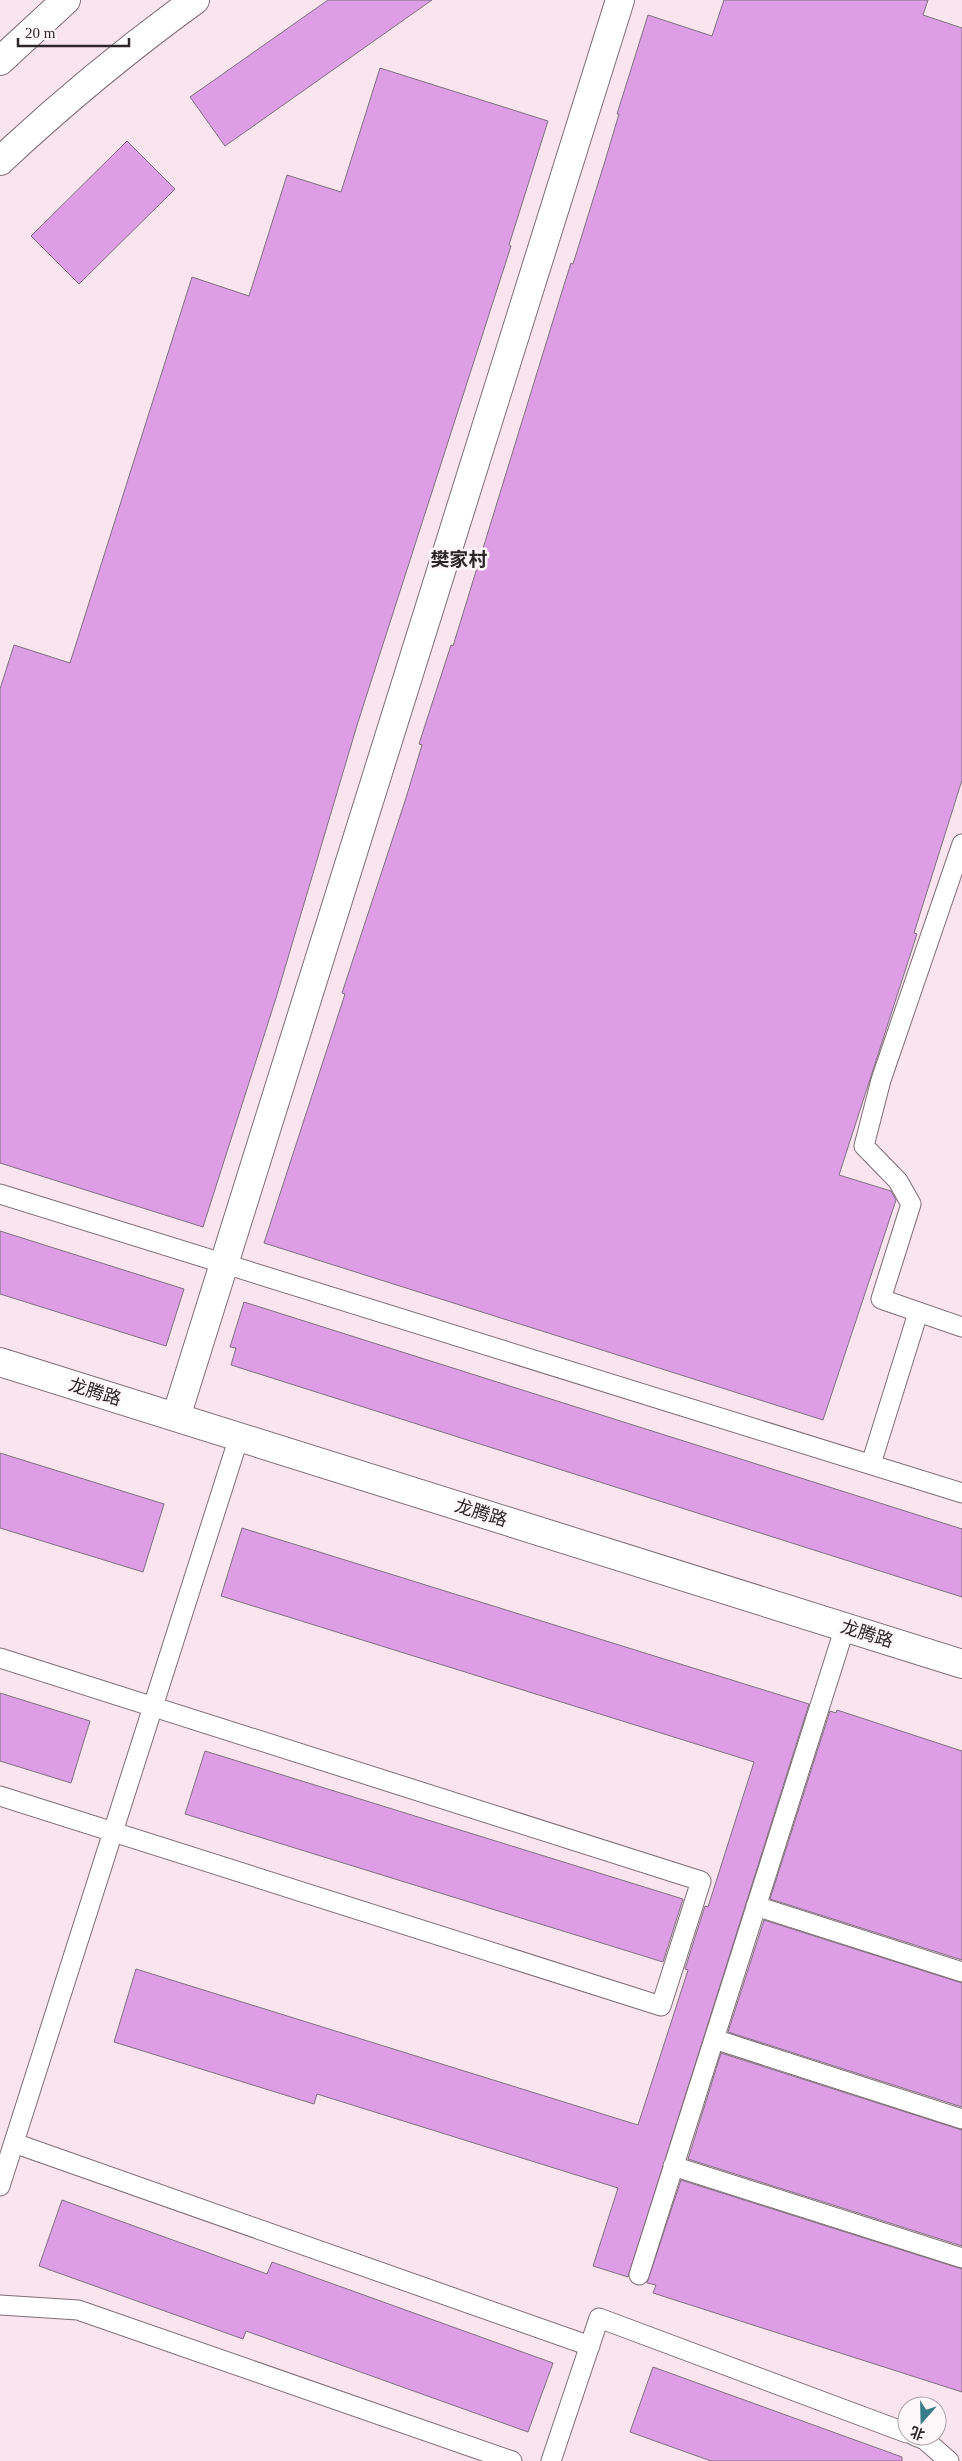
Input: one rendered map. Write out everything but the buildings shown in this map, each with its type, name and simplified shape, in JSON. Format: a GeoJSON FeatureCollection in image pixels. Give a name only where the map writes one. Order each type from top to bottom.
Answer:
{"type":"FeatureCollection","features":[{"type":"Feature","properties":{"kind":"main road"},"geometry":{"type":"LineString","coordinates":[[0,61],[66,0]]}},
{"type":"Feature","properties":{"kind":"main road"},"geometry":{"type":"LineString","coordinates":[[0,161],[56,108],[127,50],[195,0]]}},
{"type":"Feature","properties":{"kind":"main road"},"geometry":{"type":"LineString","coordinates":[[176,1417],[620,0]]}},
{"type":"Feature","properties":{"kind":"main road","name":"龙腾路"},"geometry":{"type":"LineString","coordinates":[[0,1362],[962,1664]]}},
{"type":"Feature","properties":{"kind":"lane"},"geometry":{"type":"LineString","coordinates":[[962,844],[881,1080],[864,1146],[898,1181],[910,1204],[881,1300],[962,1327]]}},
{"type":"Feature","properties":{"kind":"lane"},"geometry":{"type":"LineString","coordinates":[[0,1194],[962,1493]]}},
{"type":"Feature","properties":{"kind":"lane"},"geometry":{"type":"LineString","coordinates":[[871,1464],[918,1313]]}},
{"type":"Feature","properties":{"kind":"lane"},"geometry":{"type":"LineString","coordinates":[[0,2186],[239,1437]]}},
{"type":"Feature","properties":{"kind":"lane"},"geometry":{"type":"LineString","coordinates":[[638,2275],[845,1627]]}},
{"type":"Feature","properties":{"kind":"lane"},"geometry":{"type":"LineString","coordinates":[[0,1658],[701,1881],[661,2006],[0,1796]]}},
{"type":"Feature","properties":{"kind":"lane"},"geometry":{"type":"LineString","coordinates":[[756,1906],[962,1972]]}},
{"type":"Feature","properties":{"kind":"lane"},"geometry":{"type":"LineString","coordinates":[[714,2039],[962,2119]]}},
{"type":"Feature","properties":{"kind":"lane"},"geometry":{"type":"LineString","coordinates":[[14,2143],[590,2346]]}},
{"type":"Feature","properties":{"kind":"lane"},"geometry":{"type":"LineString","coordinates":[[673,2166],[962,2258]]}},
{"type":"Feature","properties":{"kind":"lane"},"geometry":{"type":"LineString","coordinates":[[0,2305],[78,2310],[512,2461]]}},
{"type":"Feature","properties":{"kind":"lane"},"geometry":{"type":"LineString","coordinates":[[551,2461],[600,2318],[897,2429]]}},
{"type":"Feature","properties":{"kind":"lane"},"geometry":{"type":"LineString","coordinates":[[932,2446],[950,2461]]}},
{"type":"Feature","properties":{"kind":"district","name":"樊家村"},"geometry":{"type":"Point","coordinates":[459,559]}}]}
